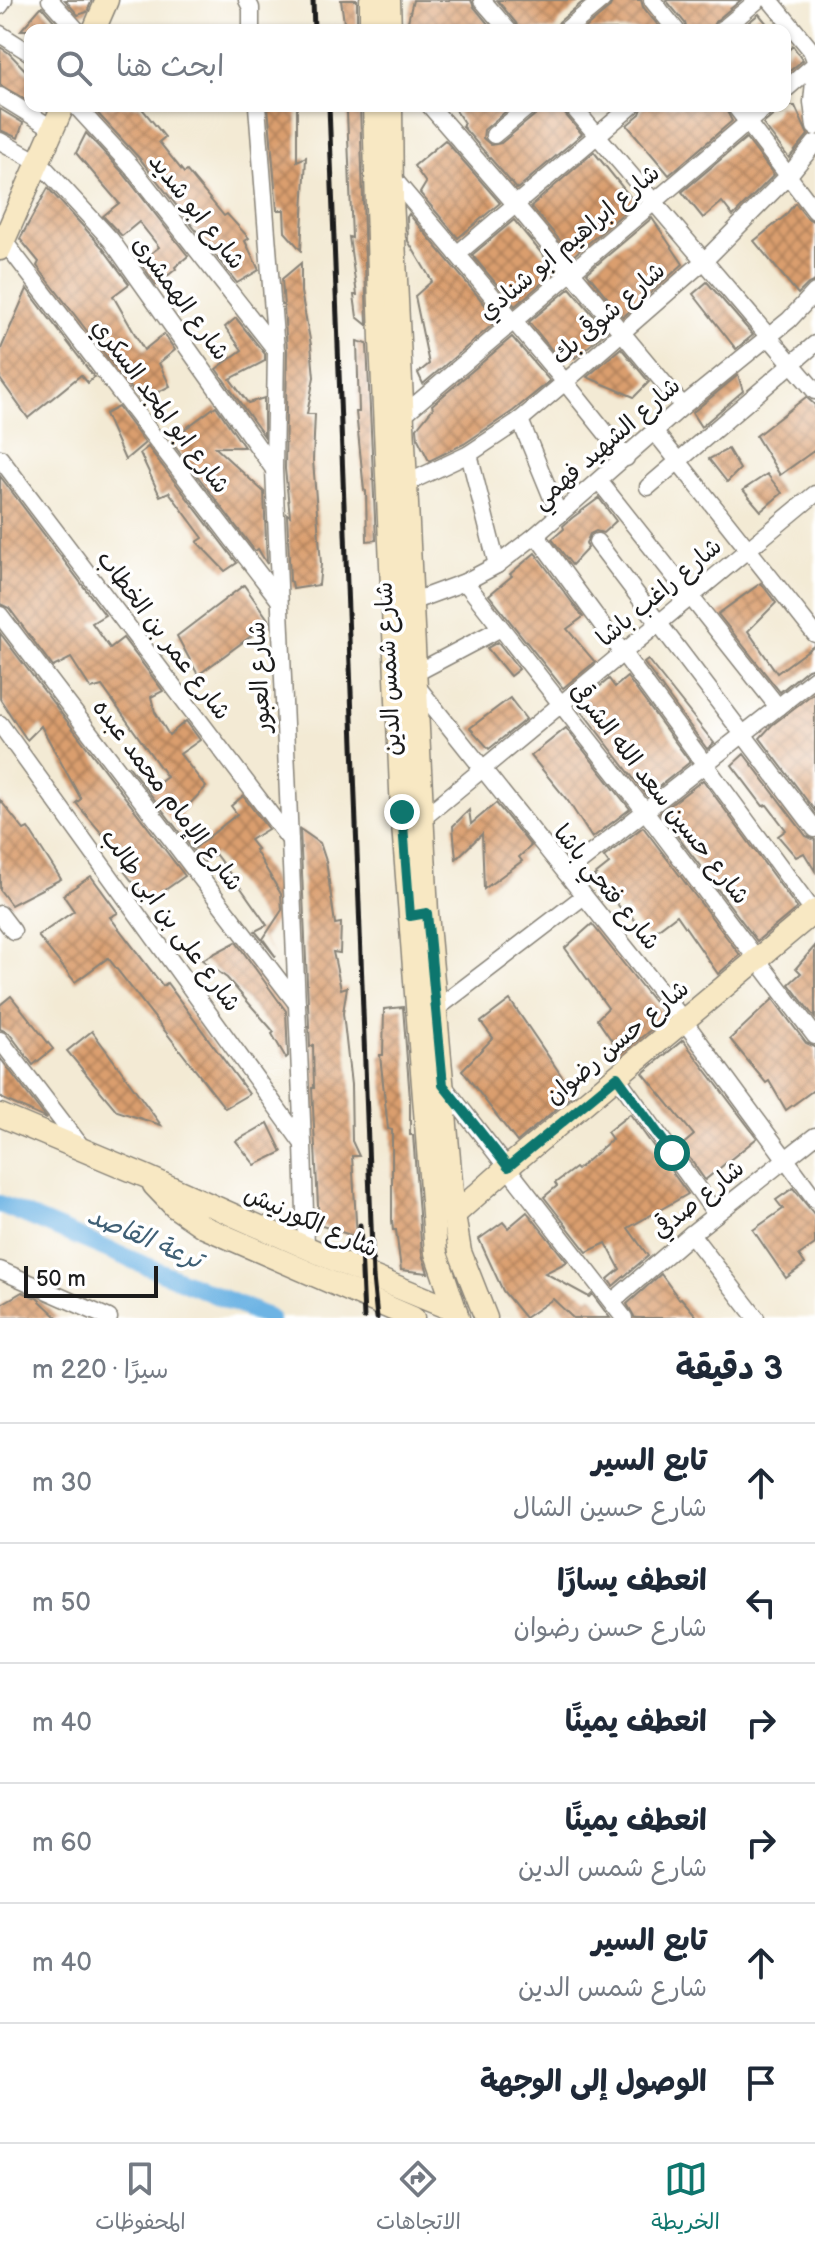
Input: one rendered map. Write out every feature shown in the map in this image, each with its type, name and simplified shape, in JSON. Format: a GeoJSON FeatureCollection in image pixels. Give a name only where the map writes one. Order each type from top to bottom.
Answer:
{"type":"FeatureCollection","features":[{"type":"Feature","properties":{"kind":"street"},"geometry":{"type":"LineString","coordinates":[[0,6],[4,0]]}},
{"type":"Feature","properties":{"kind":"street"},"geometry":{"type":"LineString","coordinates":[[50,0],[72,24]]}},
{"type":"Feature","properties":{"kind":"street"},"geometry":{"type":"LineString","coordinates":[[97,24],[107,0]]}},
{"type":"Feature","properties":{"kind":"street"},"geometry":{"type":"LineString","coordinates":[[247,0],[251,8],[251,24]]}},
{"type":"Feature","properties":{"kind":"street"},"geometry":{"type":"LineString","coordinates":[[371,0],[371,24]]}},
{"type":"Feature","properties":{"kind":"street"},"geometry":{"type":"LineString","coordinates":[[389,0],[390,24]]}},
{"type":"Feature","properties":{"kind":"street"},"geometry":{"type":"LineString","coordinates":[[483,0],[503,24]]}},
{"type":"Feature","properties":{"kind":"street"},"geometry":{"type":"LineString","coordinates":[[573,24],[602,0]]}},
{"type":"Feature","properties":{"kind":"street"},"geometry":{"type":"LineString","coordinates":[[652,0],[671,24]]}},
{"type":"Feature","properties":{"kind":"street"},"geometry":{"type":"LineString","coordinates":[[729,24],[758,0]]}},
{"type":"Feature","properties":{"kind":"street"},"geometry":{"type":"LineString","coordinates":[[770,0],[783,24]]}},
{"type":"Feature","properties":{"kind":"street"},"geometry":{"type":"LineString","coordinates":[[0,34],[24,49]]}},
{"type":"Feature","properties":{"kind":"street"},"geometry":{"type":"LineString","coordinates":[[791,37],[811,50],[815,62],[791,84]]}},
{"type":"Feature","properties":{"kind":"street"},"geometry":{"type":"LineString","coordinates":[[815,71],[812,102],[815,127]]}},
{"type":"Feature","properties":{"kind":"street"},"geometry":{"type":"LineString","coordinates":[[0,96],[24,111]]}},
{"type":"Feature","properties":{"kind":"street"},"geometry":{"type":"LineString","coordinates":[[26,112],[52,128]]}},
{"type":"Feature","properties":{"kind":"street"},"geometry":{"type":"LineString","coordinates":[[2,245],[60,112]]}},
{"type":"Feature","properties":{"kind":"street","name":"شارع ابو شديد"},"geometry":{"type":"LineString","coordinates":[[82,112],[131,166],[276,350]]}},
{"type":"Feature","properties":{"kind":"street","name":"شارع العبور"},"geometry":{"type":"LineString","coordinates":[[257,112],[276,350],[274,469],[306,1247]]}},
{"type":"Feature","properties":{"kind":"street","name":"شارع شمس الدين"},"geometry":{"type":"LineString","coordinates":[[374,112],[401,796],[435,1010],[460,1252],[486,1318]]}},
{"type":"Feature","properties":{"kind":"street","name":"شارع شمس الدين"},"geometry":{"type":"LineString","coordinates":[[391,112],[422,819],[418,914],[436,1253],[457,1315]]}},
{"type":"Feature","properties":{"kind":"street"},"geometry":{"type":"LineString","coordinates":[[435,112],[683,406]]}},
{"type":"Feature","properties":{"kind":"street"},"geometry":{"type":"LineString","coordinates":[[494,135],[522,112]]}},
{"type":"Feature","properties":{"kind":"street"},"geometry":{"type":"LineString","coordinates":[[578,112],[815,391]]}},
{"type":"Feature","properties":{"kind":"street"},"geometry":{"type":"LineString","coordinates":[[457,254],[625,112]]}},
{"type":"Feature","properties":{"kind":"street"},"geometry":{"type":"LineString","coordinates":[[740,112],[815,211]]}},
{"type":"Feature","properties":{"kind":"street","name":"شارع ابراهيم ابو شنادي"},"geometry":{"type":"LineString","coordinates":[[402,416],[760,112]]}},
{"type":"Feature","properties":{"kind":"street","name":"شارع الهمشرى"},"geometry":{"type":"LineString","coordinates":[[0,141],[40,163],[111,240],[274,469]]}},
{"type":"Feature","properties":{"kind":"street","name":"شارع شوقى بك"},"geometry":{"type":"LineString","coordinates":[[405,484],[469,454],[520,420],[705,260],[812,153]]}},
{"type":"Feature","properties":{"kind":"street"},"geometry":{"type":"LineString","coordinates":[[392,177],[626,458]]}},
{"type":"Feature","properties":{"kind":"street","name":"شارع ابو المجد السكري"},"geometry":{"type":"LineString","coordinates":[[2,245],[279,600]]}},
{"type":"Feature","properties":{"kind":"street","name":"شارع الشهيد فهمي"},"geometry":{"type":"LineString","coordinates":[[411,602],[465,582],[497,565],[770,336],[815,292]]}},
{"type":"Feature","properties":{"kind":"street"},"geometry":{"type":"LineString","coordinates":[[648,487],[815,344]]}},
{"type":"Feature","properties":{"kind":"street"},"geometry":{"type":"LineString","coordinates":[[520,420],[559,515]]}},
{"type":"Feature","properties":{"kind":"street"},"geometry":{"type":"LineString","coordinates":[[655,432],[815,634]]}},
{"type":"Feature","properties":{"kind":"street"},"geometry":{"type":"LineString","coordinates":[[469,454],[497,565]]}},
{"type":"Feature","properties":{"kind":"street","name":"شارع عمر بن الخطاب"},"geometry":{"type":"LineString","coordinates":[[0,458],[290,840]]}},
{"type":"Feature","properties":{"kind":"street"},"geometry":{"type":"LineString","coordinates":[[599,481],[778,707]]}},
{"type":"Feature","properties":{"kind":"street","name":"شارع راغب باشا"},"geometry":{"type":"LineString","coordinates":[[422,819],[815,494]]}},
{"type":"Feature","properties":{"kind":"street"},"geometry":{"type":"LineString","coordinates":[[536,535],[815,913]]}},
{"type":"Feature","properties":{"kind":"street"},"geometry":{"type":"LineString","coordinates":[[597,542],[815,829]]}},
{"type":"Feature","properties":{"kind":"street","name":"شارع حسين سعد الله الشرقى"},"geometry":{"type":"LineString","coordinates":[[465,582],[645,811],[815,1036]]}},
{"type":"Feature","properties":{"kind":"street","name":"شارع الإمام محمد عبده"},"geometry":{"type":"LineString","coordinates":[[0,615],[297,1004]]}},
{"type":"Feature","properties":{"kind":"street"},"geometry":{"type":"LineString","coordinates":[[415,679],[501,628]]}},
{"type":"Feature","properties":{"kind":"street"},"geometry":{"type":"LineString","coordinates":[[566,873],[815,678]]}},
{"type":"Feature","properties":{"kind":"street","name":"شارع فتحي باشا"},"geometry":{"type":"LineString","coordinates":[[415,679],[482,769],[684,1021],[815,1199]]}},
{"type":"Feature","properties":{"kind":"street","name":"شارع على بن ابى طالب"},"geometry":{"type":"LineString","coordinates":[[0,724],[303,1144]]}},
{"type":"Feature","properties":{"kind":"street"},"geometry":{"type":"LineString","coordinates":[[435,1010],[584,896]]}},
{"type":"Feature","properties":{"kind":"street","name":"شارع حسن رضوان"},"geometry":{"type":"LineString","coordinates":[[454,1215],[815,913]]}},
{"type":"Feature","properties":{"kind":"street"},"geometry":{"type":"LineString","coordinates":[[0,914],[13,931]]}},
{"type":"Feature","properties":{"kind":"street"},"geometry":{"type":"LineString","coordinates":[[0,1040],[84,1150]]}},
{"type":"Feature","properties":{"kind":"street"},"geometry":{"type":"LineString","coordinates":[[617,1077],[716,1214]]}},
{"type":"Feature","properties":{"kind":"street"},"geometry":{"type":"LineString","coordinates":[[443,1085],[624,1318]]}},
{"type":"Feature","properties":{"kind":"street","name":"شارع الكورنيش"},"geometry":{"type":"LineString","coordinates":[[0,1115],[457,1315]]}},
{"type":"Feature","properties":{"kind":"street","name":"شارع صدقي"},"geometry":{"type":"LineString","coordinates":[[612,1302],[691,1234],[815,1136]]}},
{"type":"Feature","properties":{"kind":"street","name":"شارع الكورنيش"},"geometry":{"type":"LineString","coordinates":[[145,1176],[175,1207],[204,1227],[413,1318]]}},
{"type":"Feature","properties":{"kind":"street"},"geometry":{"type":"LineString","coordinates":[[691,1234],[756,1318]]}},
{"type":"Feature","properties":{"kind":"street"},"geometry":{"type":"LineString","coordinates":[[0,1270],[109,1318]]}},
{"type":"Feature","properties":{"kind":"street"},"geometry":{"type":"LineString","coordinates":[[74,1302],[85,1318]]}},
{"type":"Feature","properties":{"kind":"building"},"geometry":{"type":"Polygon","coordinates":[[[65,0],[92,0],[87,12],[78,15],[65,0]]]}},
{"type":"Feature","properties":{"kind":"building"},"geometry":{"type":"Polygon","coordinates":[[[341,0],[357,0],[357,24],[344,24],[341,0]]]}},
{"type":"Feature","properties":{"kind":"building"},"geometry":{"type":"Polygon","coordinates":[[[413,0],[471,0],[488,24],[407,24],[413,0]]]}},
{"type":"Feature","properties":{"kind":"building"},"geometry":{"type":"Polygon","coordinates":[[[497,0],[585,0],[558,24],[516,23],[497,0]]]}},
{"type":"Feature","properties":{"kind":"building"},"geometry":{"type":"Polygon","coordinates":[[[613,0],[641,0],[657,24],[590,24],[609,8],[613,0]]]}},
{"type":"Feature","properties":{"kind":"building"},"geometry":{"type":"Polygon","coordinates":[[[666,0],[741,0],[714,24],[685,23],[666,0]]]}},
{"type":"Feature","properties":{"kind":"building"},"geometry":{"type":"Polygon","coordinates":[[[42,7],[57,24],[26,24],[42,7]]]}},
{"type":"Feature","properties":{"kind":"building"},"geometry":{"type":"Polygon","coordinates":[[[759,14],[767,24],[746,24],[759,14]]]}},
{"type":"Feature","properties":{"kind":"building"},"geometry":{"type":"Polygon","coordinates":[[[793,46],[803,60],[791,70],[793,46]]]}},
{"type":"Feature","properties":{"kind":"building"},"geometry":{"type":"Polygon","coordinates":[[[0,47],[24,69],[24,99],[0,85],[0,47]]]}},
{"type":"Feature","properties":{"kind":"building"},"geometry":{"type":"Polygon","coordinates":[[[791,106],[795,106],[808,135],[789,158],[763,124],[775,114],[791,112],[791,106]]]}},
{"type":"Feature","properties":{"kind":"building"},"geometry":{"type":"Polygon","coordinates":[[[0,109],[23,123],[18,138],[0,130],[0,109]]]}},
{"type":"Feature","properties":{"kind":"building"},"geometry":{"type":"Polygon","coordinates":[[[97,112],[145,112],[165,137],[159,142],[184,173],[187,171],[224,216],[227,214],[249,238],[245,241],[259,270],[237,283],[140,159],[97,112]]]}},
{"type":"Feature","properties":{"kind":"building"},"geometry":{"type":"Polygon","coordinates":[[[269,112],[297,112],[297,161],[306,157],[301,250],[285,232],[284,210],[277,210],[269,112]]]}},
{"type":"Feature","properties":{"kind":"building"},"geometry":{"type":"Polygon","coordinates":[[[347,112],[360,112],[367,325],[357,317],[349,237],[352,238],[347,112]]]}},
{"type":"Feature","properties":{"kind":"building"},"geometry":{"type":"Polygon","coordinates":[[[457,112],[505,112],[484,130],[483,138],[491,145],[501,143],[537,112],[564,112],[582,134],[517,189],[462,126],[464,123],[457,112]]]}},
{"type":"Feature","properties":{"kind":"building"},"geometry":{"type":"Polygon","coordinates":[[[727,112],[732,121],[669,175],[627,125],[640,114],[727,112]]]}},
{"type":"Feature","properties":{"kind":"building"},"geometry":{"type":"Polygon","coordinates":[[[86,133],[123,173],[188,256],[156,285],[140,262],[159,247],[139,222],[122,236],[103,216],[119,203],[76,153],[86,133]]]}},
{"type":"Feature","properties":{"kind":"building"},"geometry":{"type":"Polygon","coordinates":[[[746,138],[774,175],[733,216],[722,202],[703,218],[682,192],[746,138]]]}},
{"type":"Feature","properties":{"kind":"building"},"geometry":{"type":"Polygon","coordinates":[[[445,140],[500,203],[458,238],[420,193],[426,183],[414,166],[445,140]]]}},
{"type":"Feature","properties":{"kind":"building"},"geometry":{"type":"Polygon","coordinates":[[[594,152],[631,198],[634,196],[638,201],[573,256],[531,206],[594,152]]]}},
{"type":"Feature","properties":{"kind":"building"},"geometry":{"type":"Polygon","coordinates":[[[48,188],[102,247],[129,284],[113,296],[144,350],[164,334],[175,350],[159,363],[170,386],[141,401],[37,266],[39,262],[20,239],[48,188]]]}},
{"type":"Feature","properties":{"kind":"building"},"geometry":{"type":"Polygon","coordinates":[[[795,203],[807,218],[815,222],[815,281],[798,294],[754,241],[785,216],[795,203]]]}},
{"type":"Feature","properties":{"kind":"building"},"geometry":{"type":"Polygon","coordinates":[[[409,214],[498,320],[423,384],[418,373],[429,364],[415,296],[432,281],[408,241],[409,214]]]}},
{"type":"Feature","properties":{"kind":"building"},"geometry":{"type":"Polygon","coordinates":[[[652,218],[683,264],[623,317],[587,273],[652,218]]]}},
{"type":"Feature","properties":{"kind":"building"},"geometry":{"type":"Polygon","coordinates":[[[514,220],[556,271],[515,306],[472,255],[514,220]]]}},
{"type":"Feature","properties":{"kind":"building"},"geometry":{"type":"Polygon","coordinates":[[[301,263],[301,292],[314,377],[307,414],[315,414],[313,460],[321,564],[319,585],[293,589],[290,581],[287,514],[290,516],[285,469],[287,350],[282,279],[301,263]]]}},
{"type":"Feature","properties":{"kind":"building"},"geometry":{"type":"Polygon","coordinates":[[[707,282],[753,335],[736,349],[693,294],[707,282]]]}},
{"type":"Feature","properties":{"kind":"building"},"geometry":{"type":"Polygon","coordinates":[[[570,288],[607,331],[575,358],[567,345],[555,354],[529,322],[570,288]]]}},
{"type":"Feature","properties":{"kind":"building"},"geometry":{"type":"Polygon","coordinates":[[[27,289],[94,377],[88,383],[81,375],[28,418],[0,379],[0,351],[27,289]]]}},
{"type":"Feature","properties":{"kind":"building"},"geometry":{"type":"Polygon","coordinates":[[[236,318],[265,354],[265,361],[230,379],[248,403],[264,398],[264,436],[216,369],[242,350],[225,327],[236,318]]]}},
{"type":"Feature","properties":{"kind":"building"},"geometry":{"type":"Polygon","coordinates":[[[512,337],[550,381],[464,444],[429,461],[418,439],[417,428],[433,408],[432,405],[512,337]]]}},
{"type":"Feature","properties":{"kind":"building"},"geometry":{"type":"Polygon","coordinates":[[[357,341],[367,344],[376,540],[367,541],[366,491],[356,412],[359,412],[357,341]]]}},
{"type":"Feature","properties":{"kind":"building"},"geometry":{"type":"Polygon","coordinates":[[[621,348],[649,382],[634,397],[587,377],[621,348]]]}},
{"type":"Feature","properties":{"kind":"building"},"geometry":{"type":"Polygon","coordinates":[[[738,375],[743,391],[701,427],[692,413],[738,375]]]}},
{"type":"Feature","properties":{"kind":"building"},"geometry":{"type":"Polygon","coordinates":[[[806,397],[815,405],[815,450],[780,475],[756,436],[806,397]]]}},
{"type":"Feature","properties":{"kind":"building"},"geometry":{"type":"Polygon","coordinates":[[[216,406],[244,447],[215,447],[264,492],[267,564],[170,440],[216,406]]]}},
{"type":"Feature","properties":{"kind":"building"},"geometry":{"type":"Polygon","coordinates":[[[118,407],[145,443],[125,460],[105,414],[118,407]]]}},
{"type":"Feature","properties":{"kind":"building"},"geometry":{"type":"Polygon","coordinates":[[[148,447],[237,563],[225,571],[197,542],[203,538],[169,492],[160,496],[140,453],[148,447]]]}},
{"type":"Feature","properties":{"kind":"building"},"geometry":{"type":"Polygon","coordinates":[[[728,449],[740,469],[727,482],[709,459],[728,449]]]}},
{"type":"Feature","properties":{"kind":"building"},"geometry":{"type":"Polygon","coordinates":[[[767,474],[782,493],[761,511],[743,490],[767,474]]]}},
{"type":"Feature","properties":{"kind":"building"},"geometry":{"type":"Polygon","coordinates":[[[0,476],[105,615],[92,623],[110,648],[123,638],[163,691],[151,697],[155,712],[169,735],[186,721],[200,740],[180,754],[206,787],[181,813],[195,848],[237,814],[231,806],[243,796],[268,829],[250,840],[281,894],[282,910],[263,939],[276,957],[255,931],[267,925],[215,854],[203,863],[128,765],[148,791],[167,777],[102,686],[91,689],[71,658],[53,667],[9,608],[0,604],[0,476]]]}},
{"type":"Feature","properties":{"kind":"building"},"geometry":{"type":"Polygon","coordinates":[[[599,498],[616,521],[603,533],[596,531],[590,534],[586,543],[588,548],[572,565],[552,539],[572,518],[599,498]]]}},
{"type":"Feature","properties":{"kind":"building"},"geometry":{"type":"Polygon","coordinates":[[[535,553],[583,617],[567,629],[595,662],[563,688],[489,595],[535,553]]]}},
{"type":"Feature","properties":{"kind":"building"},"geometry":{"type":"Polygon","coordinates":[[[761,583],[776,603],[748,631],[777,673],[815,645],[815,667],[808,669],[780,692],[718,614],[761,583]]]}},
{"type":"Feature","properties":{"kind":"building"},"geometry":{"type":"Polygon","coordinates":[[[244,585],[270,622],[198,675],[177,636],[244,585]]]}},
{"type":"Feature","properties":{"kind":"building"},"geometry":{"type":"Polygon","coordinates":[[[0,633],[185,876],[148,902],[124,871],[130,867],[76,803],[81,799],[41,726],[27,740],[0,699],[0,633]]]}},
{"type":"Feature","properties":{"kind":"building"},"geometry":{"type":"Polygon","coordinates":[[[498,642],[519,669],[510,676],[487,648],[498,642]]]}},
{"type":"Feature","properties":{"kind":"building"},"geometry":{"type":"Polygon","coordinates":[[[648,660],[714,743],[707,749],[644,663],[648,660]]]}},
{"type":"Feature","properties":{"kind":"building"},"geometry":{"type":"Polygon","coordinates":[[[627,677],[690,762],[647,796],[577,705],[609,679],[615,687],[627,677]]]}},
{"type":"Feature","properties":{"kind":"building"},"geometry":{"type":"Polygon","coordinates":[[[815,692],[815,811],[760,738],[815,692]]]}},
{"type":"Feature","properties":{"kind":"building"},"geometry":{"type":"Polygon","coordinates":[[[510,698],[526,719],[489,749],[470,728],[510,698]]]}},
{"type":"Feature","properties":{"kind":"building"},"geometry":{"type":"Polygon","coordinates":[[[566,728],[630,809],[592,838],[568,801],[531,756],[566,728]]]}},
{"type":"Feature","properties":{"kind":"building"},"geometry":{"type":"Polygon","coordinates":[[[744,754],[806,836],[815,840],[815,871],[804,853],[796,857],[778,836],[786,830],[732,765],[744,754]]]}},
{"type":"Feature","properties":{"kind":"building"},"geometry":{"type":"Polygon","coordinates":[[[703,780],[797,908],[757,941],[660,813],[703,780]]]}},
{"type":"Feature","properties":{"kind":"building"},"geometry":{"type":"Polygon","coordinates":[[[0,800],[24,830],[28,828],[61,879],[11,905],[0,890],[0,800]]]}},
{"type":"Feature","properties":{"kind":"building"},"geometry":{"type":"Polygon","coordinates":[[[496,803],[531,846],[519,857],[522,861],[484,889],[482,834],[456,859],[453,826],[469,810],[471,824],[496,803]]]}},
{"type":"Feature","properties":{"kind":"building"},"geometry":{"type":"Polygon","coordinates":[[[643,827],[740,955],[718,974],[677,915],[648,937],[594,876],[609,864],[604,857],[643,827]]]}},
{"type":"Feature","properties":{"kind":"building"},"geometry":{"type":"Polygon","coordinates":[[[300,829],[320,843],[326,861],[335,924],[341,923],[340,953],[333,952],[341,989],[347,987],[343,1013],[351,1085],[352,1141],[359,1156],[352,1156],[357,1237],[319,1225],[312,1088],[313,1045],[310,1047],[300,829]]]}},
{"type":"Feature","properties":{"kind":"building"},"geometry":{"type":"Polygon","coordinates":[[[91,876],[118,913],[110,917],[163,986],[167,983],[249,1094],[225,1108],[108,958],[75,982],[38,936],[74,911],[63,895],[91,876]]]}},
{"type":"Feature","properties":{"kind":"building"},"geometry":{"type":"Polygon","coordinates":[[[592,924],[666,1017],[621,1054],[597,1019],[608,1008],[565,948],[592,924]]]}},
{"type":"Feature","properties":{"kind":"building"},"geometry":{"type":"Polygon","coordinates":[[[236,942],[286,1011],[286,1058],[272,1034],[274,1032],[227,978],[202,960],[236,942]]]}},
{"type":"Feature","properties":{"kind":"building"},"geometry":{"type":"Polygon","coordinates":[[[815,946],[815,1018],[789,984],[801,973],[796,968],[815,946]]]}},
{"type":"Feature","properties":{"kind":"building"},"geometry":{"type":"Polygon","coordinates":[[[11,996],[53,1049],[33,1065],[9,1033],[0,1029],[0,1005],[11,996]]]}},
{"type":"Feature","properties":{"kind":"building"},"geometry":{"type":"Polygon","coordinates":[[[773,999],[806,1043],[815,1047],[815,1089],[786,1110],[769,1081],[766,1083],[730,1039],[773,999]]]}},
{"type":"Feature","properties":{"kind":"building"},"geometry":{"type":"Polygon","coordinates":[[[510,1000],[574,1094],[517,1142],[462,1070],[493,1038],[481,1022],[510,1000]]]}},
{"type":"Feature","properties":{"kind":"building"},"geometry":{"type":"Polygon","coordinates":[[[403,1007],[410,1135],[413,1135],[422,1254],[428,1273],[401,1270],[392,1221],[392,1130],[388,1129],[380,1055],[383,1055],[384,1009],[403,1007]]]}},
{"type":"Feature","properties":{"kind":"building"},"geometry":{"type":"Polygon","coordinates":[[[92,1031],[161,1125],[117,1111],[67,1051],[92,1031]]]}},
{"type":"Feature","properties":{"kind":"building"},"geometry":{"type":"Polygon","coordinates":[[[683,1040],[757,1138],[705,1180],[681,1146],[694,1135],[643,1073],[683,1040]]]}},
{"type":"Feature","properties":{"kind":"building"},"geometry":{"type":"Polygon","coordinates":[[[0,1058],[47,1119],[0,1096],[0,1058]]]}},
{"type":"Feature","properties":{"kind":"building"},"geometry":{"type":"Polygon","coordinates":[[[630,1114],[688,1194],[628,1228],[648,1256],[613,1286],[608,1279],[620,1269],[606,1243],[587,1252],[544,1197],[557,1186],[555,1183],[575,1168],[577,1170],[612,1139],[607,1132],[630,1114]]]}},
{"type":"Feature","properties":{"kind":"building"},"geometry":{"type":"Polygon","coordinates":[[[268,1123],[282,1152],[255,1165],[236,1141],[268,1123]]]}},
{"type":"Feature","properties":{"kind":"building"},"geometry":{"type":"Polygon","coordinates":[[[793,1188],[815,1215],[815,1244],[799,1255],[805,1264],[786,1278],[753,1230],[783,1209],[776,1200],[793,1188]]]}},
{"type":"Feature","properties":{"kind":"building"},"geometry":{"type":"Polygon","coordinates":[[[527,1212],[567,1262],[545,1273],[589,1297],[592,1294],[610,1318],[573,1318],[553,1299],[525,1318],[503,1291],[479,1239],[503,1222],[508,1228],[527,1212]]]}},
{"type":"Feature","properties":{"kind":"building"},"geometry":{"type":"Polygon","coordinates":[[[661,1274],[698,1318],[635,1318],[627,1304],[661,1274]]]}},
{"type":"Feature","properties":{"kind":"building"},"geometry":{"type":"Polygon","coordinates":[[[22,1292],[37,1298],[58,1318],[0,1318],[0,1305],[22,1292]]]}},
{"type":"Feature","properties":{"kind":"waterway","name":"ترعة القاصد"},"geometry":{"type":"LineString","coordinates":[[0,1204],[270,1318]]}},
{"type":"Feature","properties":{"kind":"railway"},"geometry":{"type":"LineString","coordinates":[[313,0],[314,24]]}},
{"type":"Feature","properties":{"kind":"railway"},"geometry":{"type":"LineString","coordinates":[[329,112],[377,1318]]}},
{"type":"Feature","properties":{"kind":"railway"},"geometry":{"type":"LineString","coordinates":[[360,1225],[364,1318]]}},
{"type":"Feature","properties":{"kind":"route"},"geometry":{"type":"LineString","coordinates":[[402,812],[410,916],[427,913],[443,1085],[508,1167],[617,1077],[672,1153]]}}]}
